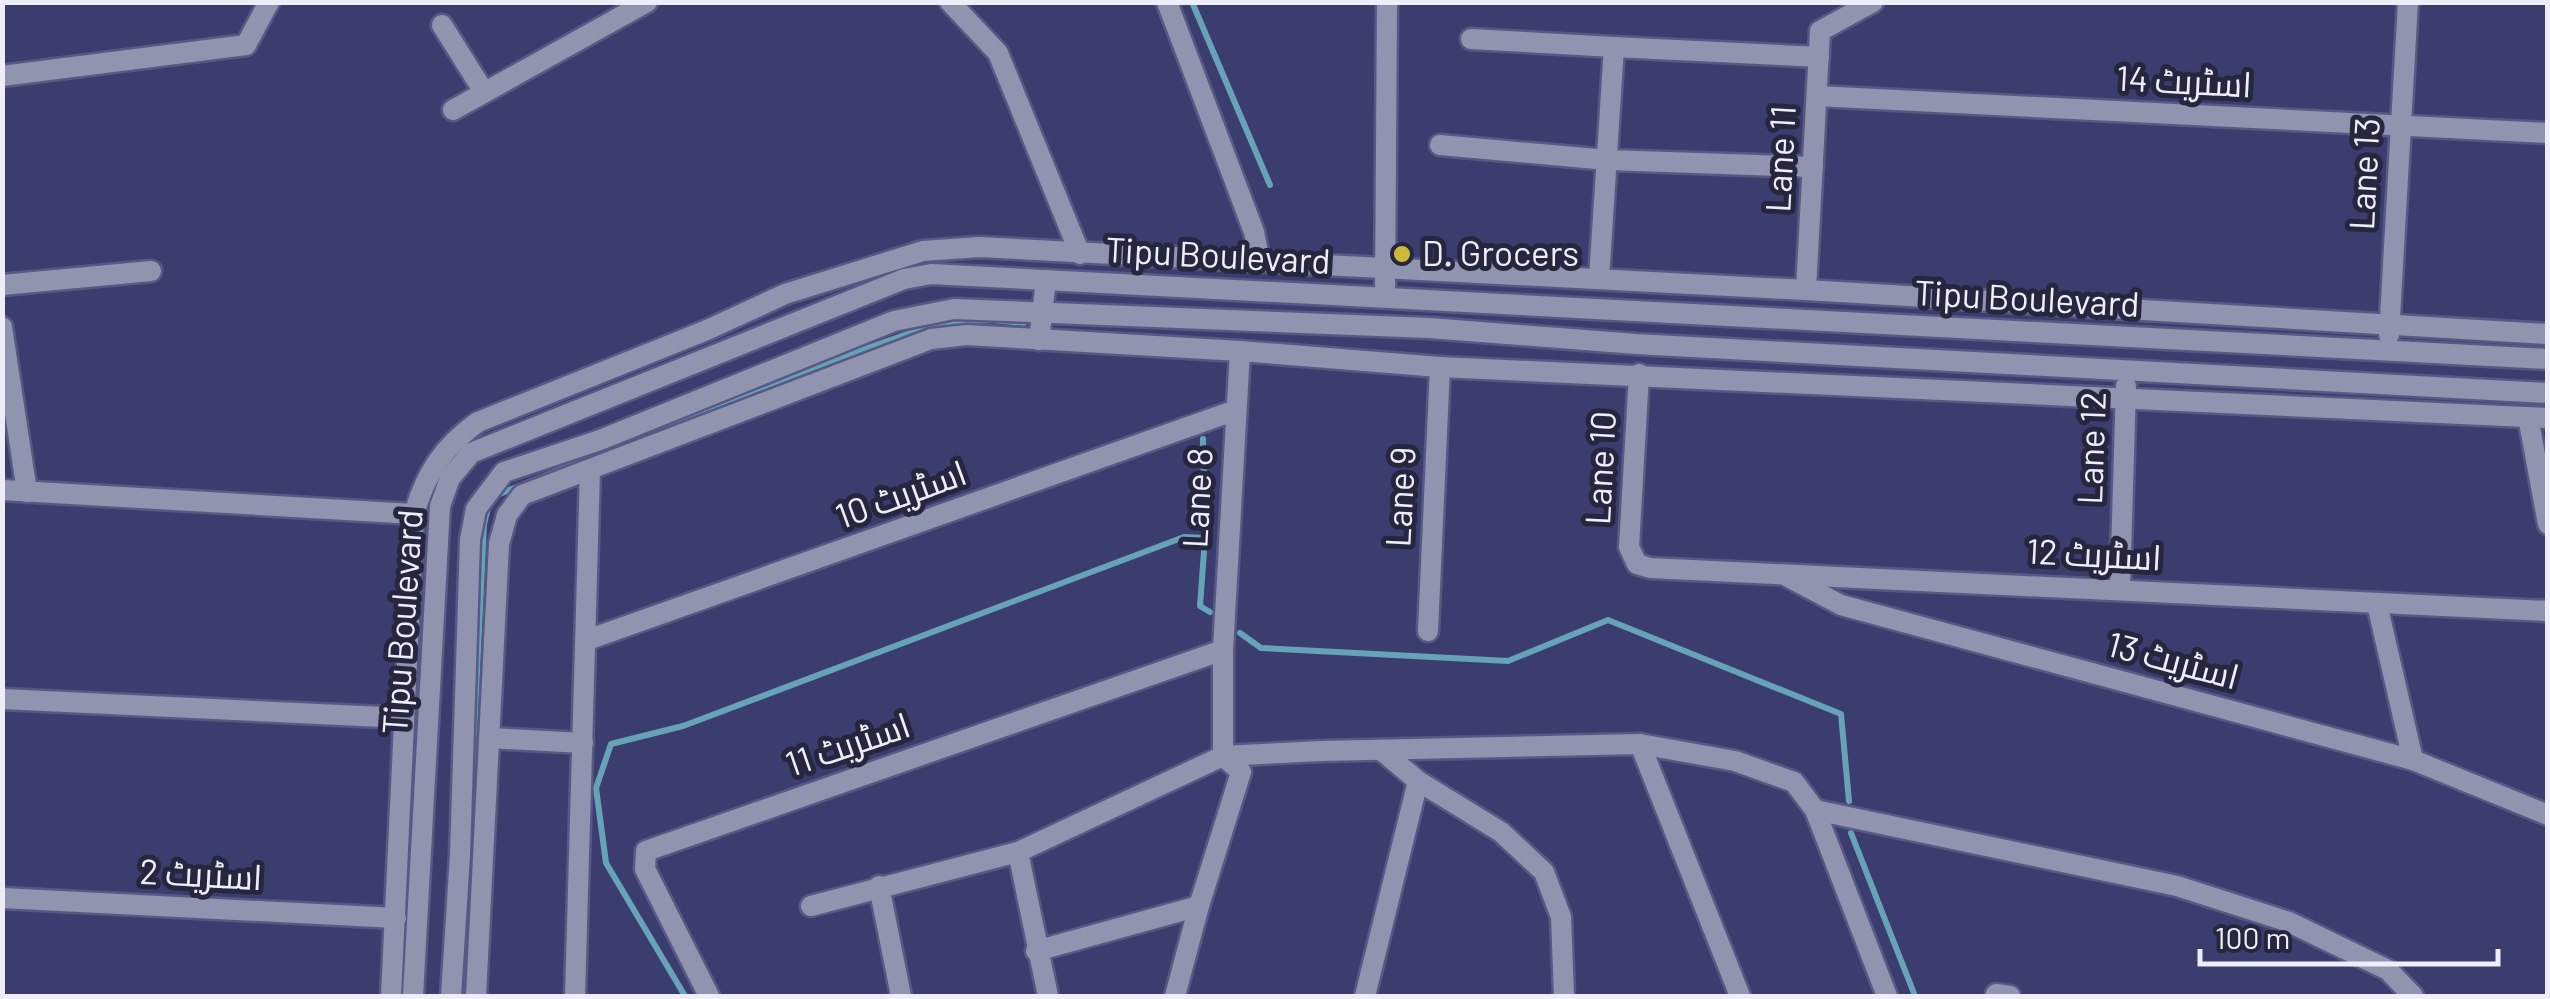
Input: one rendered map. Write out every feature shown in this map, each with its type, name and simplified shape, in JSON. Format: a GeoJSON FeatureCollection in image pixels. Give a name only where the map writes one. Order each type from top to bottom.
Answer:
{"type":"FeatureCollection","features":[{"type":"Feature","properties":{"kind":"street"},"geometry":{"type":"LineString","coordinates":[[2,76],[246,45],[269,2]]}},
{"type":"Feature","properties":{"kind":"street"},"geometry":{"type":"LineString","coordinates":[[452,110],[647,2]]}},
{"type":"Feature","properties":{"kind":"street"},"geometry":{"type":"LineString","coordinates":[[950,2],[998,53],[1080,254]]}},
{"type":"Feature","properties":{"kind":"street"},"geometry":{"type":"LineString","coordinates":[[1166,2],[1254,232],[1260,262]]}},
{"type":"Feature","properties":{"kind":"street"},"geometry":{"type":"LineString","coordinates":[[1385,296],[1387,2]]}},
{"type":"Feature","properties":{"kind":"street","name":"Lane 11"},"geometry":{"type":"LineString","coordinates":[[1806,290],[1820,31],[1873,2]]}},
{"type":"Feature","properties":{"kind":"street","name":"Lane 13"},"geometry":{"type":"LineString","coordinates":[[2389,350],[2408,2]]}},
{"type":"Feature","properties":{"kind":"street"},"geometry":{"type":"LineString","coordinates":[[442,25],[484,92]]}},
{"type":"Feature","properties":{"kind":"street"},"geometry":{"type":"LineString","coordinates":[[1471,39],[1819,58]]}},
{"type":"Feature","properties":{"kind":"street"},"geometry":{"type":"LineString","coordinates":[[1599,279],[1614,47]]}},
{"type":"Feature","properties":{"kind":"street","name":"اسٹریٹ 14"},"geometry":{"type":"LineString","coordinates":[[1817,96],[2548,133]]}},
{"type":"Feature","properties":{"kind":"street"},"geometry":{"type":"LineString","coordinates":[[1440,145],[1608,160],[1813,167]]}},
{"type":"Feature","properties":{"kind":"street"},"geometry":{"type":"LineString","coordinates":[[391,996],[414,514],[432,466],[454,439],[478,422],[707,330],[785,294],[922,252],[979,247],[2548,334]]}},
{"type":"Feature","properties":{"kind":"street"},"geometry":{"type":"LineString","coordinates":[[2,286],[151,270]]}},
{"type":"Feature","properties":{"kind":"street","name":"Tipu Boulevard"},"geometry":{"type":"LineString","coordinates":[[413,996],[440,506],[450,478],[471,453],[904,279],[931,274],[2548,358]]}},
{"type":"Feature","properties":{"kind":"street"},"geometry":{"type":"LineString","coordinates":[[1040,340],[1046,280]]}},
{"type":"Feature","properties":{"kind":"street","name":"Tipu Boulevard"},"geometry":{"type":"LineString","coordinates":[[451,996],[460,855],[470,540],[476,509],[504,472],[600,440],[894,321],[954,310],[1428,328],[1636,344],[2548,393]]}},
{"type":"Feature","properties":{"kind":"street"},"geometry":{"type":"LineString","coordinates":[[1855,355],[1859,323]]}},
{"type":"Feature","properties":{"kind":"street"},"geometry":{"type":"LineString","coordinates":[[2,327],[27,492]]}},
{"type":"Feature","properties":{"kind":"street"},"geometry":{"type":"LineString","coordinates":[[476,996],[499,544],[507,515],[522,494],[932,338],[967,335],[1440,366],[2538,417],[2548,524]]}},
{"type":"Feature","properties":{"kind":"street","name":"Lane 8"},"geometry":{"type":"LineString","coordinates":[[1199,906],[1241,772],[1223,756],[1223,650],[1240,351]]}},
{"type":"Feature","properties":{"kind":"street","name":"Lane 9"},"geometry":{"type":"LineString","coordinates":[[1428,631],[1440,366]]}},
{"type":"Feature","properties":{"kind":"street","name":"Lane 12"},"geometry":{"type":"LineString","coordinates":[[2120,588],[2127,369]]}},
{"type":"Feature","properties":{"kind":"street","name":"Lane 10"},"geometry":{"type":"LineString","coordinates":[[1637,564],[1630,548],[1640,374]]}},
{"type":"Feature","properties":{"kind":"street","name":"اسٹریٹ 10"},"geometry":{"type":"LineString","coordinates":[[587,640],[1236,410]]}},
{"type":"Feature","properties":{"kind":"street"},"geometry":{"type":"LineString","coordinates":[[575,996],[590,470]]}},
{"type":"Feature","properties":{"kind":"street"},"geometry":{"type":"LineString","coordinates":[[2,490],[414,514]]}},
{"type":"Feature","properties":{"kind":"street","name":"اسٹریٹ 12"},"geometry":{"type":"LineString","coordinates":[[1637,564],[1650,568],[2548,611]]}},
{"type":"Feature","properties":{"kind":"street","name":"اسٹریٹ 13"},"geometry":{"type":"LineString","coordinates":[[1781,573],[1842,605],[2412,760],[2548,815]]}},
{"type":"Feature","properties":{"kind":"street"},"geometry":{"type":"LineString","coordinates":[[2377,604],[2412,760]]}},
{"type":"Feature","properties":{"kind":"street","name":"اسٹریٹ 11"},"geometry":{"type":"LineString","coordinates":[[709,996],[646,869],[646,851],[1223,650]]}},
{"type":"Feature","properties":{"kind":"street"},"geometry":{"type":"LineString","coordinates":[[2,699],[404,718]]}},
{"type":"Feature","properties":{"kind":"street"},"geometry":{"type":"LineString","coordinates":[[489,738],[583,743]]}},
{"type":"Feature","properties":{"kind":"street"},"geometry":{"type":"LineString","coordinates":[[1640,744],[1740,996]]}},
{"type":"Feature","properties":{"kind":"street"},"geometry":{"type":"LineString","coordinates":[[811,906],[1018,852],[1223,756],[1640,744],[1735,761],[1794,782],[1815,810],[1887,996]]}},
{"type":"Feature","properties":{"kind":"street"},"geometry":{"type":"LineString","coordinates":[[1381,750],[1418,781],[1501,832],[1544,872],[1561,917],[1564,996]]}},
{"type":"Feature","properties":{"kind":"street"},"geometry":{"type":"LineString","coordinates":[[1365,996],[1418,781]]}},
{"type":"Feature","properties":{"kind":"street"},"geometry":{"type":"LineString","coordinates":[[400,808],[423,808]]}},
{"type":"Feature","properties":{"kind":"street"},"geometry":{"type":"LineString","coordinates":[[1815,810],[2177,886],[2289,922],[2388,970],[2413,996]]}},
{"type":"Feature","properties":{"kind":"street"},"geometry":{"type":"LineString","coordinates":[[1018,852],[1048,996]]}},
{"type":"Feature","properties":{"kind":"street"},"geometry":{"type":"LineString","coordinates":[[879,886],[901,996]]}},
{"type":"Feature","properties":{"kind":"street","name":"اسٹریٹ 2"},"geometry":{"type":"LineString","coordinates":[[2,898],[396,918]]}},
{"type":"Feature","properties":{"kind":"street"},"geometry":{"type":"LineString","coordinates":[[1036,951],[1199,906]]}},
{"type":"Feature","properties":{"kind":"street"},"geometry":{"type":"LineString","coordinates":[[1175,996],[1199,906]]}},
{"type":"Feature","properties":{"kind":"waterway"},"geometry":{"type":"LineString","coordinates":[[1192,2],[1270,185]]}},
{"type":"Feature","properties":{"kind":"waterway"},"geometry":{"type":"LineString","coordinates":[[497,495],[839,358],[936,324],[992,320],[1024,323]]}},
{"type":"Feature","properties":{"kind":"waterway"},"geometry":{"type":"LineString","coordinates":[[1203,439],[1205,538],[1200,606],[1210,612]]}},
{"type":"Feature","properties":{"kind":"waterway"},"geometry":{"type":"LineString","coordinates":[[472,780],[484,524],[489,504]]}},
{"type":"Feature","properties":{"kind":"waterway"},"geometry":{"type":"LineString","coordinates":[[685,996],[606,863],[596,788],[611,744],[683,726],[1184,537],[1205,538]]}},
{"type":"Feature","properties":{"kind":"waterway"},"geometry":{"type":"LineString","coordinates":[[1240,633],[1261,648],[1508,661],[1608,620],[1841,714],[1849,801]]}},
{"type":"Feature","properties":{"kind":"waterway"},"geometry":{"type":"LineString","coordinates":[[1851,833],[1915,996]]}},
{"type":"Feature","properties":{"kind":"waterway"},"geometry":{"type":"LineString","coordinates":[[462,996],[466,923]]}},
{"type":"Feature","properties":{"kind":"place","name":"D. Grocers"},"geometry":{"type":"Point","coordinates":[1402,254]}}]}
